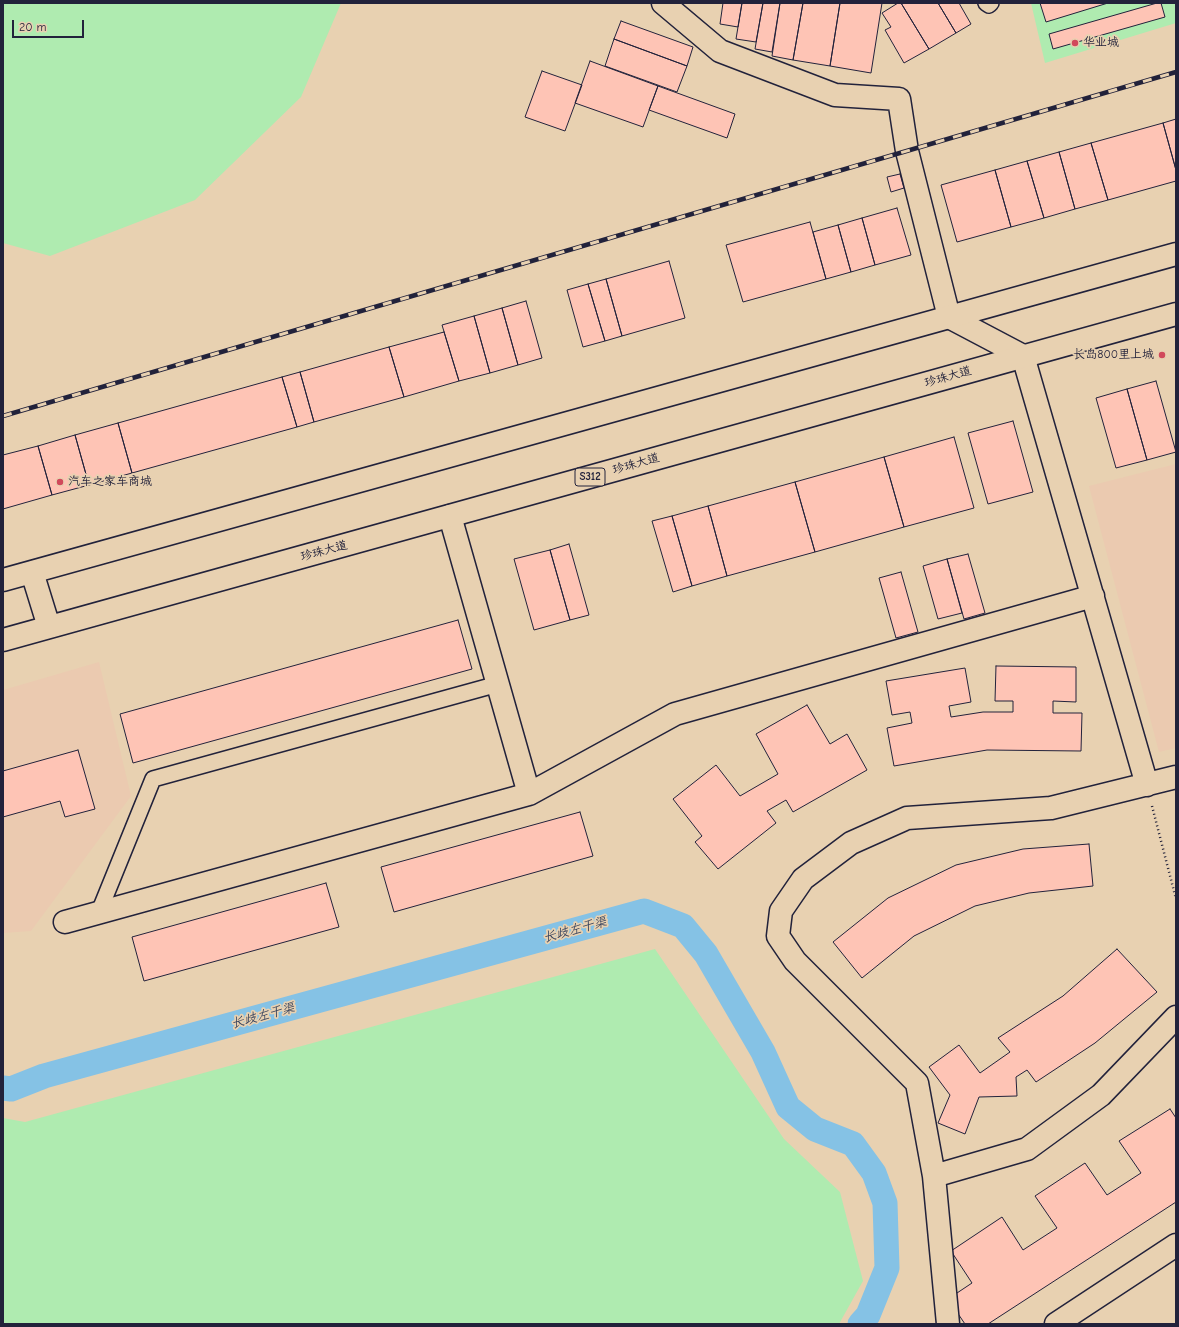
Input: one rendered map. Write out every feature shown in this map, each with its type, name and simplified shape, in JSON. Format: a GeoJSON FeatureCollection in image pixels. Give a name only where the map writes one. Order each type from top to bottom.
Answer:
{"type":"FeatureCollection","features":[{"type":"Feature","properties":{"kind":"street"},"geometry":{"type":"LineString","coordinates":[[663,3],[720,51],[835,95],[899,99],[907,151],[949,317],[1023,356],[1147,785]]}},
{"type":"Feature","properties":{"kind":"street"},"geometry":{"type":"LineString","coordinates":[[3,580],[1176,254]]}},
{"type":"Feature","properties":{"kind":"street","name":"珍珠大道"},"geometry":{"type":"LineString","coordinates":[[3,640],[1176,314]]}},
{"type":"Feature","properties":{"kind":"street"},"geometry":{"type":"LineString","coordinates":[[450,516],[529,794]]}},
{"type":"Feature","properties":{"kind":"street"},"geometry":{"type":"LineString","coordinates":[[32,572],[49,627]]}},
{"type":"Feature","properties":{"kind":"street"},"geometry":{"type":"LineString","coordinates":[[65,922],[529,794],[676,714],[1093,596]]}},
{"type":"Feature","properties":{"kind":"street"},"geometry":{"type":"LineString","coordinates":[[948,1324],[934,1176],[917,1083],[796,961],[778,936],[780,911],[803,879],[851,843],[907,818],[1051,808],[1176,777]]}},
{"type":"Feature","properties":{"kind":"street"},"geometry":{"type":"LineString","coordinates":[[934,1176],[1027,1149],[1101,1095],[1176,1017]]}},
{"type":"Feature","properties":{"kind":"street"},"geometry":{"type":"LineString","coordinates":[[1056,1324],[1176,1246]]}},
{"type":"Feature","properties":{"kind":"lane"},"geometry":{"type":"LineString","coordinates":[[986,3],[989,5],[991,3]]}},
{"type":"Feature","properties":{"kind":"lane"},"geometry":{"type":"LineString","coordinates":[[99,912],[154,779],[498,684]]}},
{"type":"Feature","properties":{"kind":"path"},"geometry":{"type":"LineString","coordinates":[[1147,785],[1176,898]]}},
{"type":"Feature","properties":{"kind":"shaded area"},"geometry":{"type":"Polygon","coordinates":[[[1176,464],[1176,748],[1159,752],[1089,486],[1176,464]]]}},
{"type":"Feature","properties":{"kind":"shaded area"},"geometry":{"type":"Polygon","coordinates":[[[99,662],[131,796],[31,931],[3,933],[3,690],[99,662]]]}},
{"type":"Feature","properties":{"kind":"green space"},"geometry":{"type":"Polygon","coordinates":[[[3,3],[341,3],[301,97],[195,200],[50,256],[3,243],[3,3]]]}},
{"type":"Feature","properties":{"kind":"green space","name":"华业城"},"geometry":{"type":"Polygon","coordinates":[[[1031,3],[1176,3],[1176,23],[1045,63],[1031,3]]]}},
{"type":"Feature","properties":{"kind":"green space"},"geometry":{"type":"Polygon","coordinates":[[[655,949],[784,1139],[840,1192],[863,1281],[839,1324],[3,1324],[3,1118],[25,1122],[655,949]]]}},
{"type":"Feature","properties":{"kind":"building"},"geometry":{"type":"Polygon","coordinates":[[[723,3],[742,3],[738,27],[720,24],[723,3]]]}},
{"type":"Feature","properties":{"kind":"building"},"geometry":{"type":"Polygon","coordinates":[[[742,3],[763,3],[756,42],[736,39],[742,3]]]}},
{"type":"Feature","properties":{"kind":"building"},"geometry":{"type":"Polygon","coordinates":[[[763,3],[780,3],[772,52],[755,49],[763,3]]]}},
{"type":"Feature","properties":{"kind":"building"},"geometry":{"type":"Polygon","coordinates":[[[780,3],[803,3],[793,60],[772,56],[780,3]]]}},
{"type":"Feature","properties":{"kind":"building"},"geometry":{"type":"Polygon","coordinates":[[[803,3],[840,3],[830,66],[793,60],[803,3]]]}},
{"type":"Feature","properties":{"kind":"building"},"geometry":{"type":"Polygon","coordinates":[[[840,3],[882,3],[871,73],[830,66],[840,3]]]}},
{"type":"Feature","properties":{"kind":"building"},"geometry":{"type":"Polygon","coordinates":[[[898,3],[901,3],[929,49],[904,63],[885,30],[891,27],[882,13],[898,3]]]}},
{"type":"Feature","properties":{"kind":"building"},"geometry":{"type":"Polygon","coordinates":[[[901,3],[938,3],[956,33],[929,49],[901,3]]]}},
{"type":"Feature","properties":{"kind":"building"},"geometry":{"type":"Polygon","coordinates":[[[938,3],[959,3],[971,24],[956,33],[938,3]]]}},
{"type":"Feature","properties":{"kind":"building"},"geometry":{"type":"Polygon","coordinates":[[[1040,3],[1108,3],[1046,22],[1040,3]]]}},
{"type":"Feature","properties":{"kind":"building"},"geometry":{"type":"Polygon","coordinates":[[[1161,3],[1165,17],[1053,49],[1049,34],[1161,3]]]}},
{"type":"Feature","properties":{"kind":"building"},"geometry":{"type":"Polygon","coordinates":[[[621,21],[693,47],[687,66],[614,39],[621,21]]]}},
{"type":"Feature","properties":{"kind":"building"},"geometry":{"type":"Polygon","coordinates":[[[614,39],[687,66],[677,92],[605,66],[614,39]]]}},
{"type":"Feature","properties":{"kind":"building"},"geometry":{"type":"Polygon","coordinates":[[[590,61],[658,86],[643,127],[575,103],[590,61]]]}},
{"type":"Feature","properties":{"kind":"building"},"geometry":{"type":"Polygon","coordinates":[[[542,71],[582,85],[565,131],[525,117],[542,71]]]}},
{"type":"Feature","properties":{"kind":"building"},"geometry":{"type":"Polygon","coordinates":[[[658,86],[735,114],[727,138],[649,110],[658,86]]]}},
{"type":"Feature","properties":{"kind":"building"},"geometry":{"type":"Polygon","coordinates":[[[1176,119],[1176,170],[1163,123],[1176,119]]]}},
{"type":"Feature","properties":{"kind":"building"},"geometry":{"type":"Polygon","coordinates":[[[1163,123],[1176,170],[1176,181],[1108,200],[1091,143],[1163,123]]]}},
{"type":"Feature","properties":{"kind":"building"},"geometry":{"type":"Polygon","coordinates":[[[1091,143],[1108,200],[1075,209],[1059,152],[1091,143]]]}},
{"type":"Feature","properties":{"kind":"building"},"geometry":{"type":"Polygon","coordinates":[[[1059,152],[1075,209],[1044,218],[1027,161],[1059,152]]]}},
{"type":"Feature","properties":{"kind":"building"},"geometry":{"type":"Polygon","coordinates":[[[1027,161],[1044,218],[1011,227],[995,170],[1027,161]]]}},
{"type":"Feature","properties":{"kind":"building"},"geometry":{"type":"Polygon","coordinates":[[[995,170],[1011,227],[957,242],[941,185],[995,170]]]}},
{"type":"Feature","properties":{"kind":"building"},"geometry":{"type":"Polygon","coordinates":[[[900,174],[904,188],[891,192],[887,177],[900,174]]]}},
{"type":"Feature","properties":{"kind":"building"},"geometry":{"type":"Polygon","coordinates":[[[897,208],[911,255],[875,265],[862,218],[897,208]]]}},
{"type":"Feature","properties":{"kind":"building"},"geometry":{"type":"Polygon","coordinates":[[[862,218],[875,265],[851,272],[838,225],[862,218]]]}},
{"type":"Feature","properties":{"kind":"building"},"geometry":{"type":"Polygon","coordinates":[[[810,222],[826,279],[743,302],[726,245],[810,222]]]}},
{"type":"Feature","properties":{"kind":"building"},"geometry":{"type":"Polygon","coordinates":[[[838,225],[851,272],[826,279],[813,232],[838,225]]]}},
{"type":"Feature","properties":{"kind":"building"},"geometry":{"type":"Polygon","coordinates":[[[669,261],[685,318],[622,336],[606,279],[669,261]]]}},
{"type":"Feature","properties":{"kind":"building"},"geometry":{"type":"Polygon","coordinates":[[[606,279],[622,336],[605,341],[588,284],[606,279]]]}},
{"type":"Feature","properties":{"kind":"building"},"geometry":{"type":"Polygon","coordinates":[[[588,284],[605,341],[583,347],[567,290],[588,284]]]}},
{"type":"Feature","properties":{"kind":"building"},"geometry":{"type":"Polygon","coordinates":[[[526,301],[542,358],[518,365],[502,308],[526,301]]]}},
{"type":"Feature","properties":{"kind":"building"},"geometry":{"type":"Polygon","coordinates":[[[502,308],[518,365],[490,373],[474,316],[502,308]]]}},
{"type":"Feature","properties":{"kind":"building"},"geometry":{"type":"Polygon","coordinates":[[[474,316],[490,373],[459,381],[442,325],[474,316]]]}},
{"type":"Feature","properties":{"kind":"building"},"geometry":{"type":"Polygon","coordinates":[[[444,332],[459,381],[404,397],[389,347],[444,332]]]}},
{"type":"Feature","properties":{"kind":"building"},"geometry":{"type":"Polygon","coordinates":[[[389,347],[404,397],[314,422],[300,372],[389,347]]]}},
{"type":"Feature","properties":{"kind":"building"},"geometry":{"type":"Polygon","coordinates":[[[300,372],[314,422],[297,427],[282,377],[300,372]]]}},
{"type":"Feature","properties":{"kind":"building"},"geometry":{"type":"Polygon","coordinates":[[[282,377],[297,427],[132,473],[118,423],[282,377]]]}},
{"type":"Feature","properties":{"kind":"building"},"geometry":{"type":"Polygon","coordinates":[[[1156,381],[1176,452],[1147,460],[1127,389],[1156,381]]]}},
{"type":"Feature","properties":{"kind":"building"},"geometry":{"type":"Polygon","coordinates":[[[1127,389],[1147,460],[1116,468],[1096,398],[1127,389]]]}},
{"type":"Feature","properties":{"kind":"building"},"geometry":{"type":"Polygon","coordinates":[[[1013,421],[1033,492],[988,504],[968,433],[1013,421]]]}},
{"type":"Feature","properties":{"kind":"building"},"geometry":{"type":"Polygon","coordinates":[[[118,423],[132,473],[89,485],[75,435],[118,423]]]}},
{"type":"Feature","properties":{"kind":"building"},"geometry":{"type":"Polygon","coordinates":[[[75,435],[89,485],[52,495],[38,446],[75,435]]]}},
{"type":"Feature","properties":{"kind":"building"},"geometry":{"type":"Polygon","coordinates":[[[954,437],[974,508],[904,527],[884,457],[954,437]]]}},
{"type":"Feature","properties":{"kind":"building"},"geometry":{"type":"Polygon","coordinates":[[[38,446],[52,495],[3,509],[3,455],[38,446]]]}},
{"type":"Feature","properties":{"kind":"building"},"geometry":{"type":"Polygon","coordinates":[[[884,457],[904,527],[815,552],[795,482],[884,457]]]}},
{"type":"Feature","properties":{"kind":"building"},"geometry":{"type":"Polygon","coordinates":[[[795,482],[815,552],[727,576],[708,506],[795,482]]]}},
{"type":"Feature","properties":{"kind":"building"},"geometry":{"type":"Polygon","coordinates":[[[708,506],[727,576],[692,586],[672,516],[708,506]]]}},
{"type":"Feature","properties":{"kind":"building"},"geometry":{"type":"Polygon","coordinates":[[[672,516],[692,586],[673,592],[652,521],[672,516]]]}},
{"type":"Feature","properties":{"kind":"building"},"geometry":{"type":"Polygon","coordinates":[[[569,544],[589,615],[570,620],[550,550],[569,544]]]}},
{"type":"Feature","properties":{"kind":"building"},"geometry":{"type":"Polygon","coordinates":[[[550,550],[570,620],[534,630],[514,559],[550,550]]]}},
{"type":"Feature","properties":{"kind":"building"},"geometry":{"type":"Polygon","coordinates":[[[968,554],[985,613],[964,619],[947,559],[968,554]]]}},
{"type":"Feature","properties":{"kind":"building"},"geometry":{"type":"Polygon","coordinates":[[[947,559],[962,613],[938,619],[923,566],[947,559]]]}},
{"type":"Feature","properties":{"kind":"building"},"geometry":{"type":"Polygon","coordinates":[[[901,572],[918,632],[896,638],[879,578],[901,572]]]}},
{"type":"Feature","properties":{"kind":"building"},"geometry":{"type":"Polygon","coordinates":[[[458,620],[472,669],[133,763],[120,714],[458,620]]]}},
{"type":"Feature","properties":{"kind":"building"},"geometry":{"type":"Polygon","coordinates":[[[996,666],[1076,667],[1076,702],[1053,701],[1053,713],[1082,713],[1081,751],[987,750],[894,766],[887,728],[912,723],[910,712],[892,715],[886,681],[965,668],[971,702],[949,706],[951,717],[983,712],[1013,712],[1013,701],[995,701],[996,666]]]}},
{"type":"Feature","properties":{"kind":"building"},"geometry":{"type":"Polygon","coordinates":[[[807,705],[830,744],[847,734],[867,770],[793,812],[786,800],[767,811],[776,823],[718,869],[695,842],[702,836],[673,799],[716,765],[740,796],[778,774],[756,734],[807,705]]]}},
{"type":"Feature","properties":{"kind":"building"},"geometry":{"type":"Polygon","coordinates":[[[78,750],[95,809],[65,817],[60,801],[3,817],[3,771],[78,750]]]}},
{"type":"Feature","properties":{"kind":"building"},"geometry":{"type":"Polygon","coordinates":[[[580,812],[593,856],[394,912],[381,867],[580,812]]]}},
{"type":"Feature","properties":{"kind":"building"},"geometry":{"type":"Polygon","coordinates":[[[1089,844],[1093,886],[1029,893],[975,906],[914,936],[862,978],[833,942],[888,898],[956,865],[1023,849],[1089,844]]]}},
{"type":"Feature","properties":{"kind":"building"},"geometry":{"type":"Polygon","coordinates":[[[326,883],[339,927],[144,981],[132,937],[326,883]]]}},
{"type":"Feature","properties":{"kind":"building"},"geometry":{"type":"Polygon","coordinates":[[[1117,949],[1157,992],[1095,1043],[1036,1082],[1027,1070],[1016,1077],[1017,1096],[979,1097],[965,1134],[938,1123],[950,1095],[929,1067],[959,1045],[980,1073],[1010,1052],[998,1038],[1063,996],[1117,949]]]}},
{"type":"Feature","properties":{"kind":"building"},"geometry":{"type":"Polygon","coordinates":[[[1170,1109],[1176,1118],[1176,1202],[988,1324],[965,1324],[948,1299],[972,1283],[951,1251],[1002,1217],[1023,1250],[1057,1228],[1035,1196],[1085,1163],[1107,1195],[1141,1173],[1119,1141],[1170,1109]]]}},
{"type":"Feature","properties":{"kind":"waterway","name":"长歧左干渠"},"geometry":{"type":"LineString","coordinates":[[3,1088],[11,1089],[44,1076],[644,911],[683,926],[706,954],[763,1052],[788,1107],[815,1129],[853,1144],[874,1173],[885,1203],[887,1268],[868,1315],[860,1324]]}},
{"type":"Feature","properties":{"kind":"railway"},"geometry":{"type":"LineString","coordinates":[[3,416],[1176,72]]}},
{"type":"Feature","properties":{"kind":"place","name":"华业城"},"geometry":{"type":"Point","coordinates":[1075,43]}},
{"type":"Feature","properties":{"kind":"place","name":"长岛800里上城"},"geometry":{"type":"Point","coordinates":[1162,355]}},
{"type":"Feature","properties":{"kind":"place","name":"汽车之家车商城"},"geometry":{"type":"Point","coordinates":[60,482]}}]}
